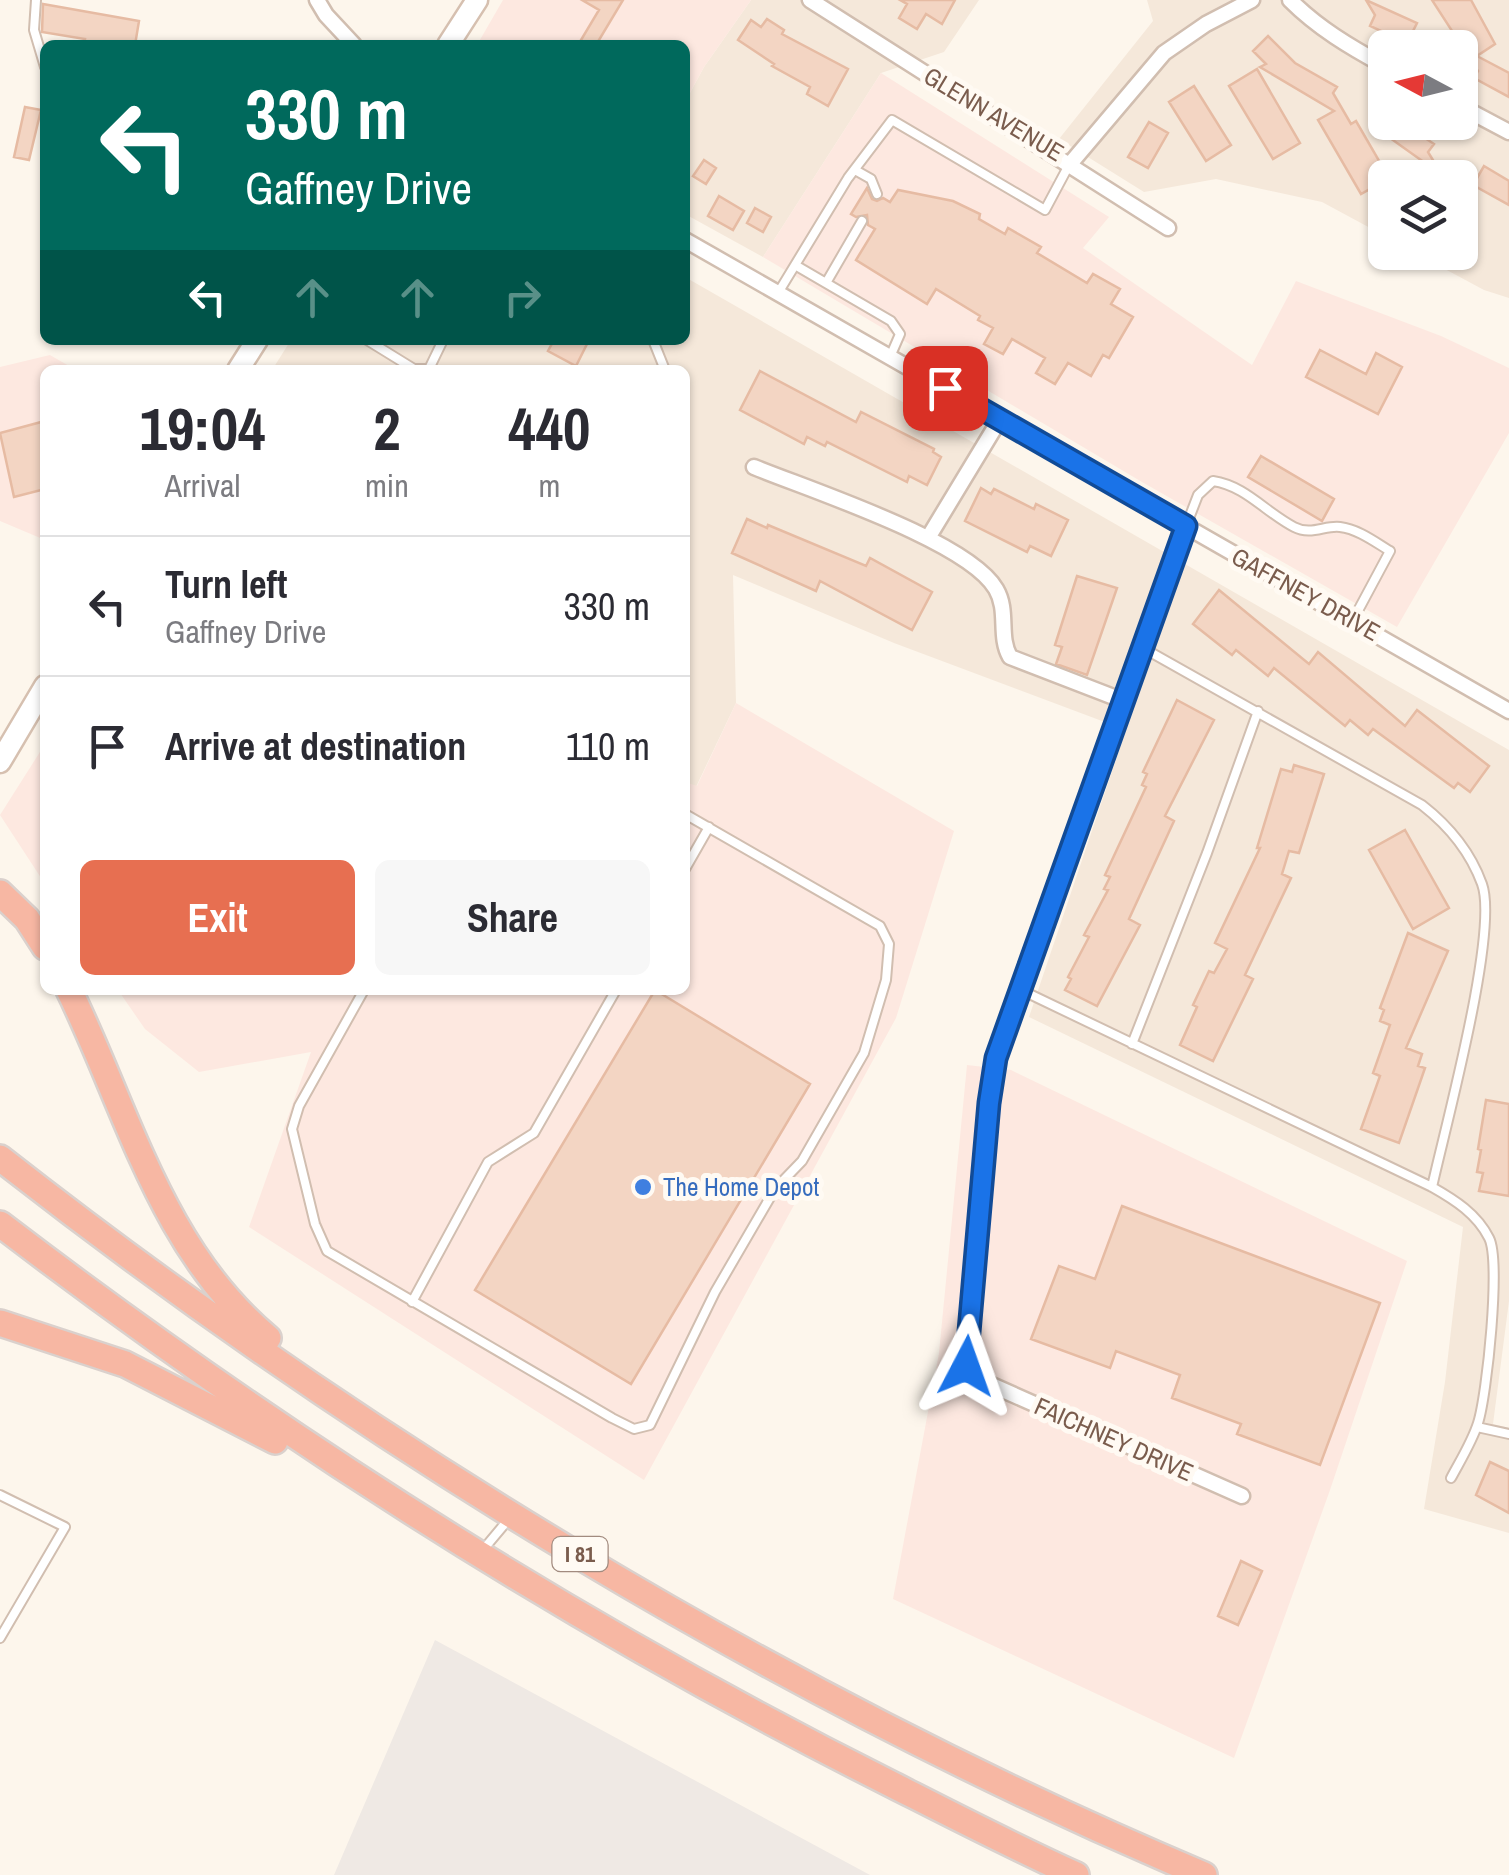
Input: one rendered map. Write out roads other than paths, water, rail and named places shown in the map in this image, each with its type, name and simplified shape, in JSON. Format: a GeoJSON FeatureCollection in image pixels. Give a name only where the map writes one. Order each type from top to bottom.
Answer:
{"type":"FeatureCollection","features":[{"type":"Feature","properties":{"kind":"highway"},"geometry":{"type":"LineString","coordinates":[[0,893],[27,919],[40,939]]}},
{"type":"Feature","properties":{"kind":"highway"},"geometry":{"type":"LineString","coordinates":[[70,995],[138,1155],[189,1249],[230,1305],[300,1364],[596,1551],[732,1643]]}},
{"type":"Feature","properties":{"kind":"highway","name":"I 81"},"geometry":{"type":"LineString","coordinates":[[0,1158],[201,1309],[513,1514],[732,1643],[1015,1789],[1204,1875]]}},
{"type":"Feature","properties":{"kind":"highway","name":"I 81"},"geometry":{"type":"LineString","coordinates":[[0,1224],[302,1443],[479,1555],[785,1731],[1076,1875]]}},
{"type":"Feature","properties":{"kind":"highway"},"geometry":{"type":"LineString","coordinates":[[0,1324],[125,1364],[176,1388],[280,1443],[618,1638]]}},
{"type":"Feature","properties":{"kind":"main road"},"geometry":{"type":"LineString","coordinates":[[451,40],[477,0]]}},
{"type":"Feature","properties":{"kind":"main road"},"geometry":{"type":"LineString","coordinates":[[0,762],[40,694]]}},
{"type":"Feature","properties":{"kind":"street"},"geometry":{"type":"LineString","coordinates":[[317,0],[350,40]]}},
{"type":"Feature","properties":{"kind":"street","name":"GLENN AVENUE"},"geometry":{"type":"LineString","coordinates":[[810,0],[1070,164],[1164,53],[1206,24],[1252,0]]}},
{"type":"Feature","properties":{"kind":"street"},"geometry":{"type":"LineString","coordinates":[[1290,0],[1308,18],[1368,56]]}},
{"type":"Feature","properties":{"kind":"street"},"geometry":{"type":"LineString","coordinates":[[1478,116],[1509,132]]}},
{"type":"Feature","properties":{"kind":"street"},"geometry":{"type":"LineString","coordinates":[[1070,164],[1168,228]]}},
{"type":"Feature","properties":{"kind":"street","name":"GAFFNEY DRIVE"},"geometry":{"type":"LineString","coordinates":[[690,243],[1509,710]]}},
{"type":"Feature","properties":{"kind":"street"},"geometry":{"type":"LineString","coordinates":[[928,538],[1000,419]]}},
{"type":"Feature","properties":{"kind":"street"},"geometry":{"type":"LineString","coordinates":[[754,468],[928,538],[978,566],[996,588],[1005,610],[1006,649],[1010,656],[1124,701]]}},
{"type":"Feature","properties":{"kind":"street","name":"FAICHNEY DRIVE"},"geometry":{"type":"LineString","coordinates":[[1186,526],[996,1058],[966,1366],[978,1379],[1242,1496]]}},
{"type":"Feature","properties":{"kind":"lane"},"geometry":{"type":"LineString","coordinates":[[36,0],[34,30],[40,51]]}},
{"type":"Feature","properties":{"kind":"lane"},"geometry":{"type":"LineString","coordinates":[[778,293],[855,170],[892,120],[1045,210],[1070,164]]}},
{"type":"Feature","properties":{"kind":"lane"},"geometry":{"type":"LineString","coordinates":[[855,170],[871,179],[877,194]]}},
{"type":"Feature","properties":{"kind":"lane"},"geometry":{"type":"LineString","coordinates":[[826,283],[862,221]]}},
{"type":"Feature","properties":{"kind":"lane"},"geometry":{"type":"LineString","coordinates":[[796,265],[891,322],[900,334],[890,357]]}},
{"type":"Feature","properties":{"kind":"lane"},"geometry":{"type":"LineString","coordinates":[[375,345],[408,365]]}},
{"type":"Feature","properties":{"kind":"lane"},"geometry":{"type":"LineString","coordinates":[[1186,526],[1198,496],[1213,481],[1232,484],[1297,530],[1320,532],[1336,526],[1356,531],[1390,551],[1353,620]]}},
{"type":"Feature","properties":{"kind":"lane"},"geometry":{"type":"LineString","coordinates":[[1143,648],[1422,805],[1446,824],[1468,854],[1484,887],[1486,920],[1432,1187]]}},
{"type":"Feature","properties":{"kind":"lane"},"geometry":{"type":"LineString","coordinates":[[1132,1044],[1258,711]]}},
{"type":"Feature","properties":{"kind":"lane"},"geometry":{"type":"LineString","coordinates":[[361,995],[300,1106],[292,1129],[316,1224],[327,1250],[612,1418],[634,1429],[650,1425],[715,1292],[775,1189],[802,1161],[864,1053],[886,980],[889,944],[880,926],[690,816]]}},
{"type":"Feature","properties":{"kind":"lane"},"geometry":{"type":"LineString","coordinates":[[690,860],[710,826]]}},
{"type":"Feature","properties":{"kind":"lane"},"geometry":{"type":"LineString","coordinates":[[1019,989],[1432,1187],[1476,1218],[1494,1252],[1495,1293],[1476,1427],[1451,1478]]}},
{"type":"Feature","properties":{"kind":"lane"},"geometry":{"type":"LineString","coordinates":[[412,1302],[488,1162],[534,1132],[613,995]]}},
{"type":"Feature","properties":{"kind":"lane"},"geometry":{"type":"LineString","coordinates":[[1476,1427],[1509,1434]]}},
{"type":"Feature","properties":{"kind":"lane"},"geometry":{"type":"LineString","coordinates":[[0,1496],[65,1527],[0,1638]]}},
{"type":"Feature","properties":{"kind":"lane"},"geometry":{"type":"LineString","coordinates":[[479,1555],[513,1514]]}},
{"type":"Feature","properties":{"kind":"place","name":"The Home Depot"},"geometry":{"type":"Point","coordinates":[643,1187]}}]}
